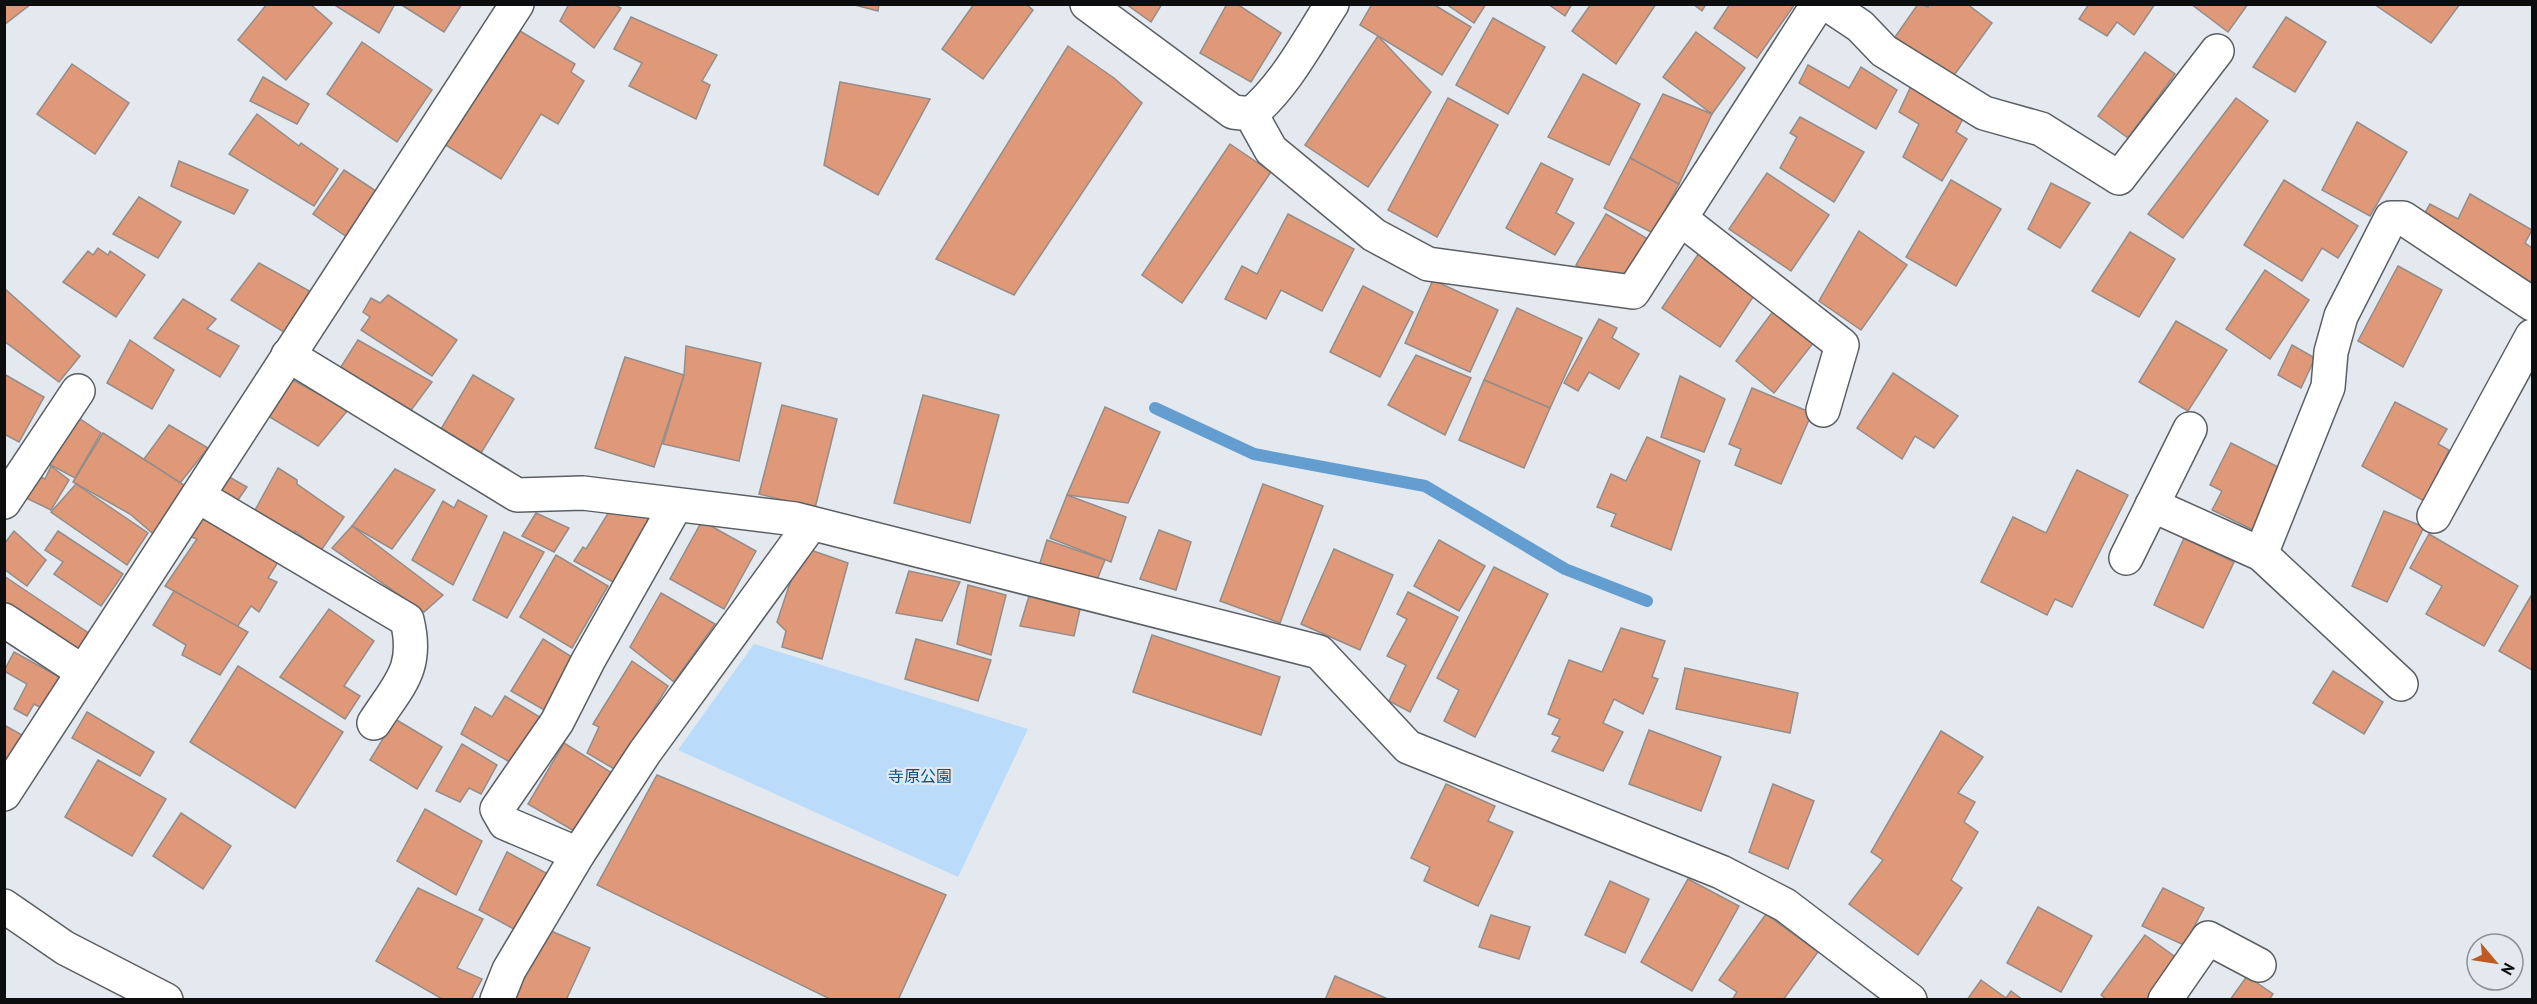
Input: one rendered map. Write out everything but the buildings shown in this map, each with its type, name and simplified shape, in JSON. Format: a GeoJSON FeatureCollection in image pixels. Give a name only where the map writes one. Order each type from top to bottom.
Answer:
{"type":"FeatureCollection","features":[{"type":"Feature","properties":{"kind":"street"},"geometry":{"type":"LineString","coordinates":[[4,794],[517,4]]}},
{"type":"Feature","properties":{"kind":"street"},"geometry":{"type":"LineString","coordinates":[[1087,4],[1233,112],[1251,114],[1277,87],[1332,4]]}},
{"type":"Feature","properties":{"kind":"street"},"geometry":{"type":"LineString","coordinates":[[1251,114],[1271,150],[1374,235],[1428,264],[1633,292],[1818,4]]}},
{"type":"Feature","properties":{"kind":"street"},"geometry":{"type":"LineString","coordinates":[[1827,4],[1860,26],[1884,51],[1984,113],[2041,129],[2119,178],[2217,51]]}},
{"type":"Feature","properties":{"kind":"street"},"geometry":{"type":"LineString","coordinates":[[2261,554],[2328,387],[2331,352],[2341,316],[2391,218],[2403,218],[2532,304]]}},
{"type":"Feature","properties":{"kind":"street"},"geometry":{"type":"LineString","coordinates":[[1680,219],[1842,345],[1823,410]]}},
{"type":"Feature","properties":{"kind":"street"},"geometry":{"type":"LineString","coordinates":[[2434,516],[2532,336]]}},
{"type":"Feature","properties":{"kind":"street"},"geometry":{"type":"LineString","coordinates":[[288,355],[517,495],[583,493],[795,519],[1319,652],[1407,747],[1721,872],[1785,905],[1910,999]]}},
{"type":"Feature","properties":{"kind":"street"},"geometry":{"type":"LineString","coordinates":[[4,502],[78,392]]}},
{"type":"Feature","properties":{"kind":"street"},"geometry":{"type":"LineString","coordinates":[[2126,558],[2190,429]]}},
{"type":"Feature","properties":{"kind":"street"},"geometry":{"type":"LineString","coordinates":[[198,496],[408,620],[412,641],[410,663],[374,723]]}},
{"type":"Feature","properties":{"kind":"street"},"geometry":{"type":"LineString","coordinates":[[578,854],[505,823],[497,809],[557,722],[676,505]]}},
{"type":"Feature","properties":{"kind":"street"},"geometry":{"type":"LineString","coordinates":[[2152,505],[2261,554],[2401,684]]}},
{"type":"Feature","properties":{"kind":"street"},"geometry":{"type":"LineString","coordinates":[[497,999],[509,970],[578,854],[645,752],[811,524]]}},
{"type":"Feature","properties":{"kind":"street"},"geometry":{"type":"LineString","coordinates":[[4,620],[83,672]]}},
{"type":"Feature","properties":{"kind":"street"},"geometry":{"type":"LineString","coordinates":[[4,906],[65,948],[166,999]]}},
{"type":"Feature","properties":{"kind":"street"},"geometry":{"type":"LineString","coordinates":[[2165,999],[2208,938],[2259,966]]}},
{"type":"Feature","properties":{"kind":"green space","name":"寺原公園"},"geometry":{"type":"Polygon","coordinates":[[[754,644],[1028,729],[958,877],[678,750],[754,644]]]}},
{"type":"Feature","properties":{"kind":"waterway"},"geometry":{"type":"LineString","coordinates":[[1155,408],[1254,454],[1425,486],[1565,569],[1647,601]]}}]}
